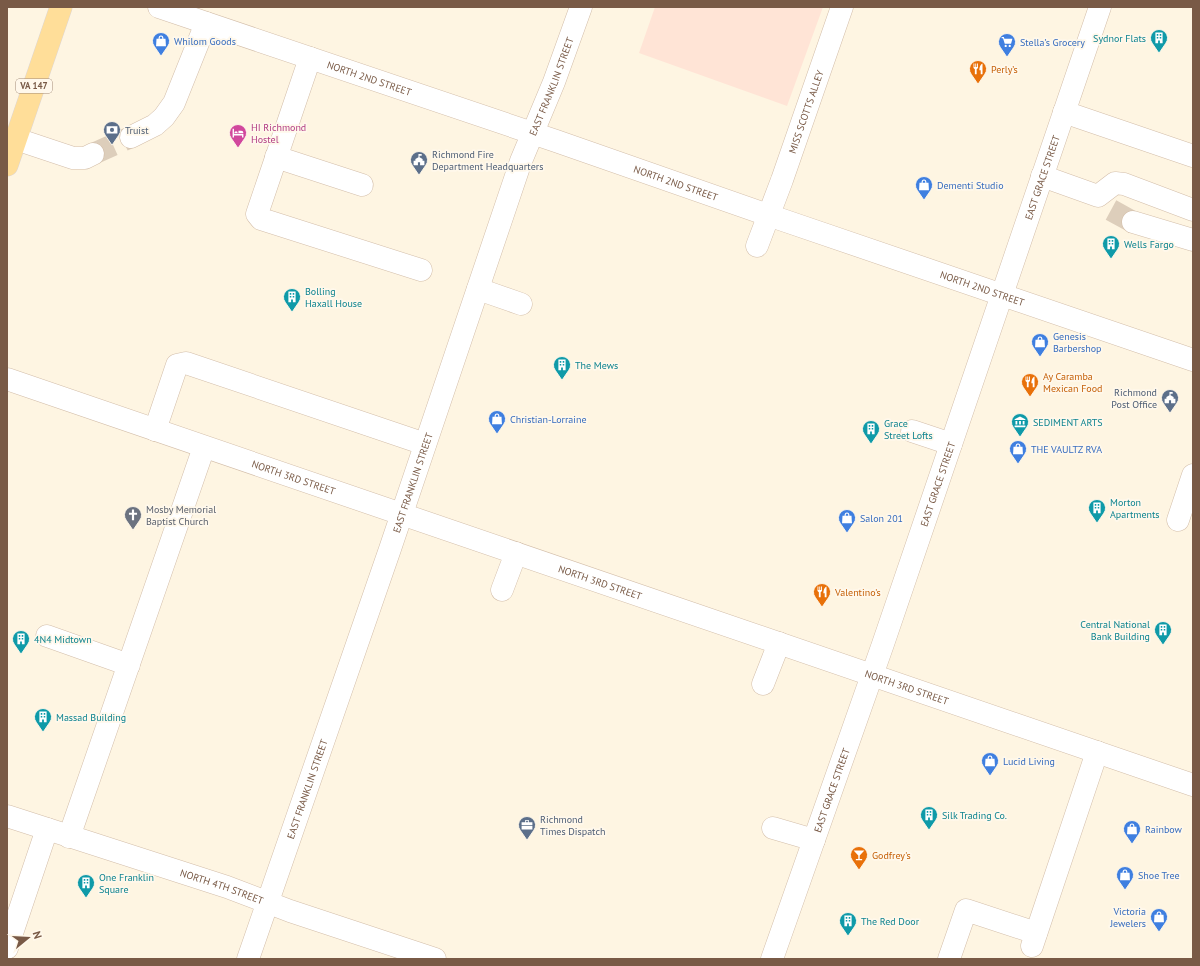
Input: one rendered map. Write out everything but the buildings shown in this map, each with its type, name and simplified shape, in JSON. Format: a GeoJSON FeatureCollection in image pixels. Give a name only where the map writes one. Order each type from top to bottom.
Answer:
{"type":"FeatureCollection","features":[{"type":"Feature","properties":{"kind":"main road","name":"VA 147"},"geometry":{"type":"LineString","coordinates":[[7,165],[61,7]]}},
{"type":"Feature","properties":{"kind":"street","name":"NORTH 2ND STREET"},"geometry":{"type":"LineString","coordinates":[[159,7],[533,133],[1193,360]]}},
{"type":"Feature","properties":{"kind":"street","name":"EAST FRANKLIN STREET"},"geometry":{"type":"LineString","coordinates":[[248,959],[402,514],[521,161],[554,82],[580,7]]}},
{"type":"Feature","properties":{"kind":"street","name":"MISS SCOTTS ALLEY"},"geometry":{"type":"LineString","coordinates":[[757,246],[782,180],[842,7]]}},
{"type":"Feature","properties":{"kind":"street","name":"EAST GRACE STREET"},"geometry":{"type":"LineString","coordinates":[[772,959],[872,675],[1100,7]]}},
{"type":"Feature","properties":{"kind":"street"},"geometry":{"type":"LineString","coordinates":[[131,137],[156,125],[174,103],[206,23]]}},
{"type":"Feature","properties":{"kind":"street"},"geometry":{"type":"LineString","coordinates":[[310,58],[257,214],[261,219],[421,270]]}},
{"type":"Feature","properties":{"kind":"street"},"geometry":{"type":"LineString","coordinates":[[1064,112],[1193,156]]}},
{"type":"Feature","properties":{"kind":"street"},"geometry":{"type":"LineString","coordinates":[[16,139],[73,158],[85,158],[93,154]]}},
{"type":"Feature","properties":{"kind":"street"},"geometry":{"type":"LineString","coordinates":[[276,157],[362,185]]}},
{"type":"Feature","properties":{"kind":"street"},"geometry":{"type":"LineString","coordinates":[[1042,176],[1104,203],[1115,183],[1124,184],[1193,210]]}},
{"type":"Feature","properties":{"kind":"street"},"geometry":{"type":"LineString","coordinates":[[1133,222],[1193,240]]}},
{"type":"Feature","properties":{"kind":"street"},"geometry":{"type":"LineString","coordinates":[[478,289],[522,304]]}},
{"type":"Feature","properties":{"kind":"street"},"geometry":{"type":"LineString","coordinates":[[155,430],[178,365],[186,363],[425,444]]}},
{"type":"Feature","properties":{"kind":"street","name":"NORTH 3RD STREET"},"geometry":{"type":"LineString","coordinates":[[7,379],[1193,785]]}},
{"type":"Feature","properties":{"kind":"street"},"geometry":{"type":"LineString","coordinates":[[912,432],[951,444]]}},
{"type":"Feature","properties":{"kind":"street"},"geometry":{"type":"LineString","coordinates":[[69,837],[204,447]]}},
{"type":"Feature","properties":{"kind":"street"},"geometry":{"type":"LineString","coordinates":[[1178,520],[1193,475]]}},
{"type":"Feature","properties":{"kind":"street"},"geometry":{"type":"LineString","coordinates":[[502,590],[516,553]]}},
{"type":"Feature","properties":{"kind":"street"},"geometry":{"type":"LineString","coordinates":[[47,636],[128,665]]}},
{"type":"Feature","properties":{"kind":"street"},"geometry":{"type":"LineString","coordinates":[[764,684],[779,643]]}},
{"type":"Feature","properties":{"kind":"street"},"geometry":{"type":"LineString","coordinates":[[949,959],[966,910],[1034,940],[1097,752]]}},
{"type":"Feature","properties":{"kind":"street","name":"NORTH 4TH STREET"},"geometry":{"type":"LineString","coordinates":[[7,816],[227,887],[290,911],[435,959]]}},
{"type":"Feature","properties":{"kind":"street"},"geometry":{"type":"LineString","coordinates":[[773,828],[814,840]]}},
{"type":"Feature","properties":{"kind":"street"},"geometry":{"type":"LineString","coordinates":[[7,948],[47,829]]}},
{"type":"Feature","properties":{"kind":"shaded area"},"geometry":{"type":"Polygon","coordinates":[[[655,7],[823,7],[787,106],[639,53],[655,7]]]}},
{"type":"Feature","properties":{"kind":"tunnel"},"geometry":{"type":"LineString","coordinates":[[93,154],[131,137]]}},
{"type":"Feature","properties":{"kind":"tunnel"},"geometry":{"type":"LineString","coordinates":[[1111,210],[1133,222]]}},
{"type":"Feature","properties":{"kind":"place","name":"Sydnor Flats"},"geometry":{"type":"Point","coordinates":[1159,53]}},
{"type":"Feature","properties":{"kind":"place","name":"Whilom Goods"},"geometry":{"type":"Point","coordinates":[161,56]}},
{"type":"Feature","properties":{"kind":"place","name":"Stella’s Grocery"},"geometry":{"type":"Point","coordinates":[1007,57]}},
{"type":"Feature","properties":{"kind":"place","name":"Perly’s"},"geometry":{"type":"Point","coordinates":[978,84]}},
{"type":"Feature","properties":{"kind":"place","name":"Truist"},"geometry":{"type":"Point","coordinates":[112,145]}},
{"type":"Feature","properties":{"kind":"place","name":"HI Richmond Hostel"},"geometry":{"type":"Point","coordinates":[238,148]}},
{"type":"Feature","properties":{"kind":"place","name":"Richmond Fire Department Headquarters"},"geometry":{"type":"Point","coordinates":[419,175]}},
{"type":"Feature","properties":{"kind":"place","name":"Dementi Studio"},"geometry":{"type":"Point","coordinates":[924,200]}},
{"type":"Feature","properties":{"kind":"place","name":"Wells Fargo"},"geometry":{"type":"Point","coordinates":[1111,259]}},
{"type":"Feature","properties":{"kind":"place","name":"Bolling Haxall House"},"geometry":{"type":"Point","coordinates":[292,312]}},
{"type":"Feature","properties":{"kind":"place","name":"Genesis Barbershop"},"geometry":{"type":"Point","coordinates":[1040,357]}},
{"type":"Feature","properties":{"kind":"place","name":"The Mews"},"geometry":{"type":"Point","coordinates":[562,380]}},
{"type":"Feature","properties":{"kind":"place","name":"Ay Caramba Mexican Food"},"geometry":{"type":"Point","coordinates":[1030,397]}},
{"type":"Feature","properties":{"kind":"place","name":"Richmond Post Office"},"geometry":{"type":"Point","coordinates":[1170,413]}},
{"type":"Feature","properties":{"kind":"place","name":"Christian-Lorraine"},"geometry":{"type":"Point","coordinates":[497,434]}},
{"type":"Feature","properties":{"kind":"place","name":"SEDIMENT ARTS"},"geometry":{"type":"Point","coordinates":[1020,437]}},
{"type":"Feature","properties":{"kind":"place","name":"Grace Street Lofts"},"geometry":{"type":"Point","coordinates":[871,444]}},
{"type":"Feature","properties":{"kind":"place","name":"THE VAULTZ RVA"},"geometry":{"type":"Point","coordinates":[1018,464]}},
{"type":"Feature","properties":{"kind":"place","name":"Morton Apartments"},"geometry":{"type":"Point","coordinates":[1097,523]}},
{"type":"Feature","properties":{"kind":"place","name":"Mosby Memorial Baptist Church"},"geometry":{"type":"Point","coordinates":[133,530]}},
{"type":"Feature","properties":{"kind":"place","name":"Salon 201"},"geometry":{"type":"Point","coordinates":[847,533]}},
{"type":"Feature","properties":{"kind":"place","name":"Valentino's"},"geometry":{"type":"Point","coordinates":[822,607]}},
{"type":"Feature","properties":{"kind":"place","name":"Central National Bank Building"},"geometry":{"type":"Point","coordinates":[1163,645]}},
{"type":"Feature","properties":{"kind":"place","name":"4N4 Midtown"},"geometry":{"type":"Point","coordinates":[21,654]}},
{"type":"Feature","properties":{"kind":"place","name":"Massad Building"},"geometry":{"type":"Point","coordinates":[43,732]}},
{"type":"Feature","properties":{"kind":"place","name":"Lucid Living"},"geometry":{"type":"Point","coordinates":[990,776]}},
{"type":"Feature","properties":{"kind":"place","name":"Silk Trading Co."},"geometry":{"type":"Point","coordinates":[929,830]}},
{"type":"Feature","properties":{"kind":"place","name":"Richmond Times Dispatch"},"geometry":{"type":"Point","coordinates":[527,840]}},
{"type":"Feature","properties":{"kind":"place","name":"Rainbow"},"geometry":{"type":"Point","coordinates":[1132,844]}},
{"type":"Feature","properties":{"kind":"place","name":"Godfrey's"},"geometry":{"type":"Point","coordinates":[859,870]}},
{"type":"Feature","properties":{"kind":"place","name":"Shoe Tree"},"geometry":{"type":"Point","coordinates":[1125,890]}},
{"type":"Feature","properties":{"kind":"place","name":"One Franklin Square"},"geometry":{"type":"Point","coordinates":[86,898]}},
{"type":"Feature","properties":{"kind":"place","name":"Victoria Jewelers"},"geometry":{"type":"Point","coordinates":[1159,932]}},
{"type":"Feature","properties":{"kind":"place","name":"The Red Door"},"geometry":{"type":"Point","coordinates":[848,936]}}]}
